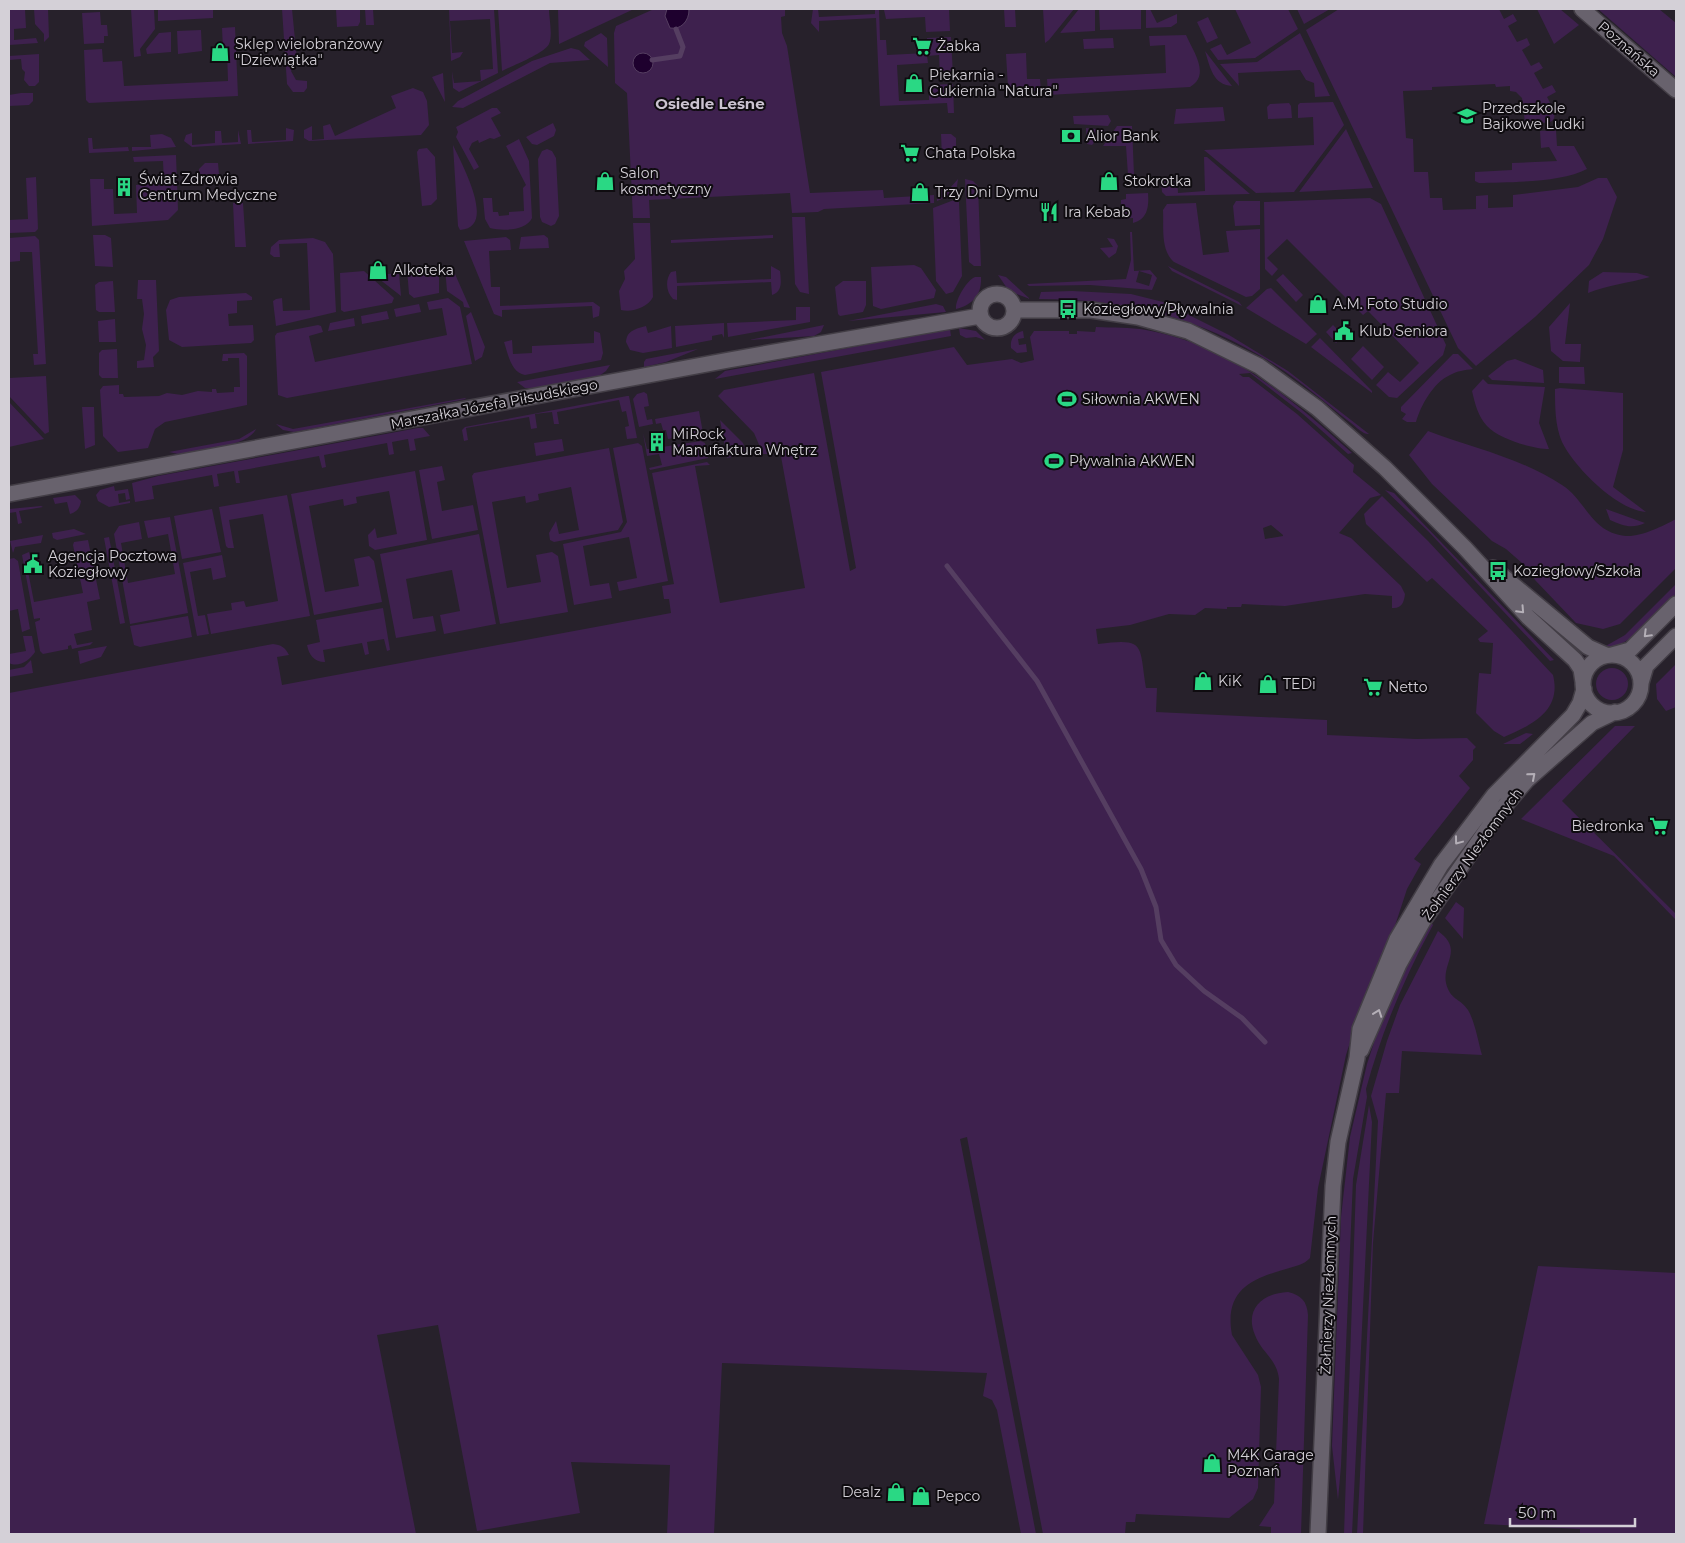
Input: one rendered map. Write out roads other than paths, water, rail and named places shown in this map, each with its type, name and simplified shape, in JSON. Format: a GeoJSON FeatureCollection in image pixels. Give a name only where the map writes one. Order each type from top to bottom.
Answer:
{"type":"FeatureCollection","features":[{"type":"Feature","properties":{"kind":"street","name":"Poznańska"},"geometry":{"type":"LineString","coordinates":[[1582,9],[1676,90]]}},
{"type":"Feature","properties":{"kind":"street"},"geometry":{"type":"LineString","coordinates":[[992,294],[1006,296],[1012,303],[1014,310],[1010,323],[1000,328],[988,326],[980,316],[980,304],[992,294]]}},
{"type":"Feature","properties":{"kind":"street"},"geometry":{"type":"LineString","coordinates":[[1014,310],[1068,309],[1114,312],[1188,331],[1238,354],[1279,378],[1344,431],[1385,468],[1465,548],[1528,617],[1576,660],[1581,669],[1586,696],[1595,707],[1615,712],[1622,711],[1633,703],[1637,697],[1646,666],[1676,636]]}},
{"type":"Feature","properties":{"kind":"street","name":"Marszałka Józefa Piłsudskiego"},"geometry":{"type":"LineString","coordinates":[[9,494],[712,363],[980,316]]}},
{"type":"Feature","properties":{"kind":"street"},"geometry":{"type":"LineString","coordinates":[[1465,548],[1498,571],[1588,647],[1609,655],[1623,657],[1633,664],[1640,675],[1641,683]]}},
{"type":"Feature","properties":{"kind":"street"},"geometry":{"type":"LineString","coordinates":[[1583,685],[1588,668],[1592,662],[1609,655],[1630,650],[1676,604]]}},
{"type":"Feature","properties":{"kind":"street","name":"Żołnierzy Niezłomnych"},"geometry":{"type":"LineString","coordinates":[[1318,1534],[1333,1186],[1338,1142],[1357,1058],[1360,1030],[1369,1002],[1397,938],[1441,865],[1494,795],[1573,715],[1580,703],[1583,685]]}},
{"type":"Feature","properties":{"kind":"street","name":"Żołnierzy Niezłomnych"},"geometry":{"type":"LineString","coordinates":[[1357,1058],[1399,964],[1423,921],[1492,821],[1514,793],[1535,773],[1592,723],[1615,712]]}},
{"type":"Feature","properties":{"kind":"waterway"},"geometry":{"type":"LineString","coordinates":[[652,60],[680,56],[683,47],[676,29]]}},
{"type":"Feature","properties":{"kind":"waterway"},"geometry":{"type":"LineString","coordinates":[[947,566],[1037,681],[1141,869],[1156,907],[1161,940],[1176,965],[1204,991],[1242,1018],[1265,1042]]}},
{"type":"Feature","properties":{"kind":"place","name":"Żabka"},"geometry":{"type":"Point","coordinates":[922,46]}},
{"type":"Feature","properties":{"kind":"place","name":"Sklep wielobranżowy \"Dziewiątka\""},"geometry":{"type":"Point","coordinates":[220,52]}},
{"type":"Feature","properties":{"kind":"place","name":"Piekarnia - Cukiernia \"Natura\""},"geometry":{"type":"Point","coordinates":[914,83]}},
{"type":"Feature","properties":{"kind":"place","name":"Przedszkole Bajkowe Ludki"},"geometry":{"type":"Point","coordinates":[1467,116]}},
{"type":"Feature","properties":{"kind":"place","name":"Alior Bank"},"geometry":{"type":"Point","coordinates":[1071,136]}},
{"type":"Feature","properties":{"kind":"place","name":"Chata Polska"},"geometry":{"type":"Point","coordinates":[910,153]}},
{"type":"Feature","properties":{"kind":"place","name":"Salon kosmetyczny"},"geometry":{"type":"Point","coordinates":[605,181]}},
{"type":"Feature","properties":{"kind":"place","name":"Stokrotka"},"geometry":{"type":"Point","coordinates":[1109,181]}},
{"type":"Feature","properties":{"kind":"place","name":"Świat Zdrowia Centrum Medyczne"},"geometry":{"type":"Point","coordinates":[124,187]}},
{"type":"Feature","properties":{"kind":"place","name":"Trzy Dni Dymu"},"geometry":{"type":"Point","coordinates":[920,192]}},
{"type":"Feature","properties":{"kind":"place","name":"Ira Kebab"},"geometry":{"type":"Point","coordinates":[1049,212]}},
{"type":"Feature","properties":{"kind":"place","name":"Alkoteka"},"geometry":{"type":"Point","coordinates":[378,270]}},
{"type":"Feature","properties":{"kind":"place","name":"A.M. Foto Studio"},"geometry":{"type":"Point","coordinates":[1318,304]}},
{"type":"Feature","properties":{"kind":"place","name":"Koziegłowy/Pływalnia"},"geometry":{"type":"Point","coordinates":[1068,309]}},
{"type":"Feature","properties":{"kind":"place","name":"Klub Seniora"},"geometry":{"type":"Point","coordinates":[1344,331]}},
{"type":"Feature","properties":{"kind":"place","name":"Siłownia AKWEN"},"geometry":{"type":"Point","coordinates":[1067,399]}},
{"type":"Feature","properties":{"kind":"place","name":"MiRock Manufaktura Wnętrz"},"geometry":{"type":"Point","coordinates":[657,442]}},
{"type":"Feature","properties":{"kind":"place","name":"Pływalnia AKWEN"},"geometry":{"type":"Point","coordinates":[1054,461]}},
{"type":"Feature","properties":{"kind":"place","name":"Agencja Pocztowa Koziegłowy"},"geometry":{"type":"Point","coordinates":[33,564]}},
{"type":"Feature","properties":{"kind":"place","name":"Koziegłowy/Szkoła"},"geometry":{"type":"Point","coordinates":[1498,571]}},
{"type":"Feature","properties":{"kind":"place","name":"KiK"},"geometry":{"type":"Point","coordinates":[1203,681]}},
{"type":"Feature","properties":{"kind":"place","name":"TEDi"},"geometry":{"type":"Point","coordinates":[1268,684]}},
{"type":"Feature","properties":{"kind":"place","name":"Netto"},"geometry":{"type":"Point","coordinates":[1373,687]}},
{"type":"Feature","properties":{"kind":"place","name":"Biedronka"},"geometry":{"type":"Point","coordinates":[1659,826]}},
{"type":"Feature","properties":{"kind":"place","name":"M4K Garage Poznań"},"geometry":{"type":"Point","coordinates":[1212,1463]}},
{"type":"Feature","properties":{"kind":"place","name":"Dealz"},"geometry":{"type":"Point","coordinates":[896,1492]}},
{"type":"Feature","properties":{"kind":"place","name":"Pepco"},"geometry":{"type":"Point","coordinates":[921,1496]}},
{"type":"Feature","properties":{"kind":"district","name":"Osiedle Leśne"},"geometry":{"type":"Point","coordinates":[710,103]}}]}
